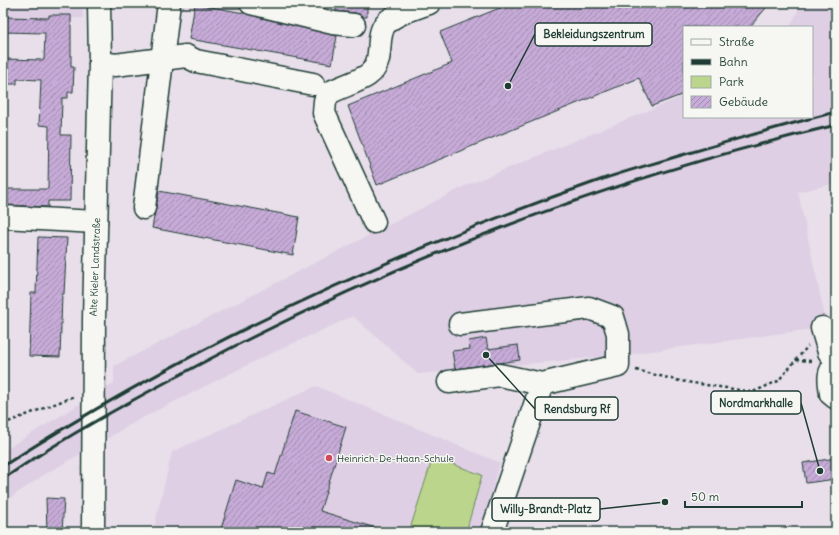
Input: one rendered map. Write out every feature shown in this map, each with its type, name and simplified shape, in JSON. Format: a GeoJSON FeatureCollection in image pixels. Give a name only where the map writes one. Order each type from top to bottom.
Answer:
{"type":"FeatureCollection","features":[{"type":"Feature","properties":{"kind":"street","name":"Alte Kieler Landstraße"},"geometry":{"type":"LineString","coordinates":[[93,532],[93,390],[100,62],[99,3]]}},
{"type":"Feature","properties":{"kind":"street"},"geometry":{"type":"LineString","coordinates":[[144,208],[169,3]]}},
{"type":"Feature","properties":{"kind":"street"},"geometry":{"type":"LineString","coordinates":[[251,3],[333,23],[354,25]]}},
{"type":"Feature","properties":{"kind":"street"},"geometry":{"type":"LineString","coordinates":[[374,222],[324,113],[325,101],[328,93],[368,75],[377,65],[380,53],[381,36],[386,23],[399,14],[429,3]]}},
{"type":"Feature","properties":{"kind":"street"},"geometry":{"type":"LineString","coordinates":[[100,62],[115,64],[186,56],[196,61],[313,84]]}},
{"type":"Feature","properties":{"kind":"street"},"geometry":{"type":"LineString","coordinates":[[3,217],[96,222]]}},
{"type":"Feature","properties":{"kind":"street"},"geometry":{"type":"LineString","coordinates":[[449,382],[499,375],[542,384],[618,366],[618,334],[613,317],[589,308],[460,324]]}},
{"type":"Feature","properties":{"kind":"street"},"geometry":{"type":"LineString","coordinates":[[823,331],[829,352],[836,360]]}},
{"type":"Feature","properties":{"kind":"street"},"geometry":{"type":"LineString","coordinates":[[836,364],[828,375],[830,394],[836,398]]}},
{"type":"Feature","properties":{"kind":"street"},"geometry":{"type":"LineString","coordinates":[[492,532],[542,384]]}},
{"type":"Feature","properties":{"kind":"path"},"geometry":{"type":"LineString","coordinates":[[618,366],[680,381],[753,392],[778,381],[806,347],[823,331]]}},
{"type":"Feature","properties":{"kind":"path"},"geometry":{"type":"LineString","coordinates":[[3,424],[93,390]]}},
{"type":"Feature","properties":{"kind":"shaded area"},"geometry":{"type":"Polygon","coordinates":[[[3,3],[82,3],[83,18],[3,22],[3,3]]]}},
{"type":"Feature","properties":{"kind":"shaded area"},"geometry":{"type":"Polygon","coordinates":[[[802,3],[836,3],[836,183],[798,192],[827,327],[623,355],[418,374],[353,316],[255,361],[142,418],[42,476],[3,503],[3,451],[114,383],[114,366],[467,185],[683,96],[683,118],[813,118],[813,26],[790,26],[802,3]]]}},
{"type":"Feature","properties":{"kind":"shaded area","name":"Heinrich-De-Haan-Schule"},"geometry":{"type":"Polygon","coordinates":[[[316,386],[500,463],[480,532],[153,532],[172,452],[316,386]]]}},
{"type":"Feature","properties":{"kind":"green space"},"geometry":{"type":"Polygon","coordinates":[[[433,457],[482,475],[466,532],[409,532],[433,457]]]}},
{"type":"Feature","properties":{"kind":"building"},"geometry":{"type":"Polygon","coordinates":[[[336,3],[367,3],[367,17],[363,17],[355,13],[336,11],[336,3]]]}},
{"type":"Feature","properties":{"kind":"building"},"geometry":{"type":"Polygon","coordinates":[[[512,3],[770,3],[751,26],[683,26],[683,94],[652,106],[639,78],[377,185],[348,106],[452,63],[440,32],[512,3]]]}},
{"type":"Feature","properties":{"kind":"building"},"geometry":{"type":"Polygon","coordinates":[[[195,4],[244,13],[337,36],[332,64],[189,39],[195,4]]]}},
{"type":"Feature","properties":{"kind":"building"},"geometry":{"type":"Polygon","coordinates":[[[49,15],[71,15],[71,67],[74,67],[73,92],[68,92],[68,98],[62,98],[61,135],[71,135],[70,201],[48,201],[48,207],[3,205],[3,189],[48,189],[49,126],[39,125],[41,80],[17,79],[17,84],[3,84],[3,59],[44,60],[45,33],[3,32],[3,17],[49,18],[49,15]]]}},
{"type":"Feature","properties":{"kind":"building"},"geometry":{"type":"Polygon","coordinates":[[[159,191],[299,217],[293,255],[152,228],[159,191]]]}},
{"type":"Feature","properties":{"kind":"building"},"geometry":{"type":"Polygon","coordinates":[[[38,237],[67,238],[64,294],[62,294],[60,357],[29,356],[31,293],[36,293],[38,237]]]}},
{"type":"Feature","properties":{"kind":"building"},"geometry":{"type":"Polygon","coordinates":[[[486,338],[488,349],[518,345],[520,360],[455,369],[452,351],[470,349],[469,341],[486,338]]]}},
{"type":"Feature","properties":{"kind":"building"},"geometry":{"type":"Polygon","coordinates":[[[295,411],[346,427],[320,511],[379,529],[379,532],[220,532],[236,480],[263,489],[268,473],[275,475],[295,411]]]}},
{"type":"Feature","properties":{"kind":"building"},"geometry":{"type":"Polygon","coordinates":[[[836,458],[836,479],[806,483],[803,463],[836,458]]]}},
{"type":"Feature","properties":{"kind":"building"},"geometry":{"type":"Polygon","coordinates":[[[46,498],[64,499],[62,532],[47,532],[46,498]]]}},
{"type":"Feature","properties":{"kind":"railway"},"geometry":{"type":"LineString","coordinates":[[813,118],[836,112]]}},
{"type":"Feature","properties":{"kind":"railway"},"geometry":{"type":"LineString","coordinates":[[3,466],[74,422],[146,381],[294,305],[370,270],[525,207],[603,179],[739,138],[813,118]]}},
{"type":"Feature","properties":{"kind":"railway"},"geometry":{"type":"LineString","coordinates":[[3,479],[52,447],[127,403],[204,362],[356,288],[512,224],[592,195],[673,169],[836,125]]}},
{"type":"Feature","properties":{"kind":"place","name":"Bekleidungszentrum"},"geometry":{"type":"Point","coordinates":[508,86]}},
{"type":"Feature","properties":{"kind":"place","name":"Rendsburg Rf"},"geometry":{"type":"Point","coordinates":[486,355]}},
{"type":"Feature","properties":{"kind":"place","name":"Heinrich-De-Haan-Schule"},"geometry":{"type":"Point","coordinates":[329,458]}},
{"type":"Feature","properties":{"kind":"place","name":"Nordmarkhalle"},"geometry":{"type":"Point","coordinates":[820,471]}},
{"type":"Feature","properties":{"kind":"place","name":"Willy-Brandt-Platz"},"geometry":{"type":"Point","coordinates":[665,502]}}]}
